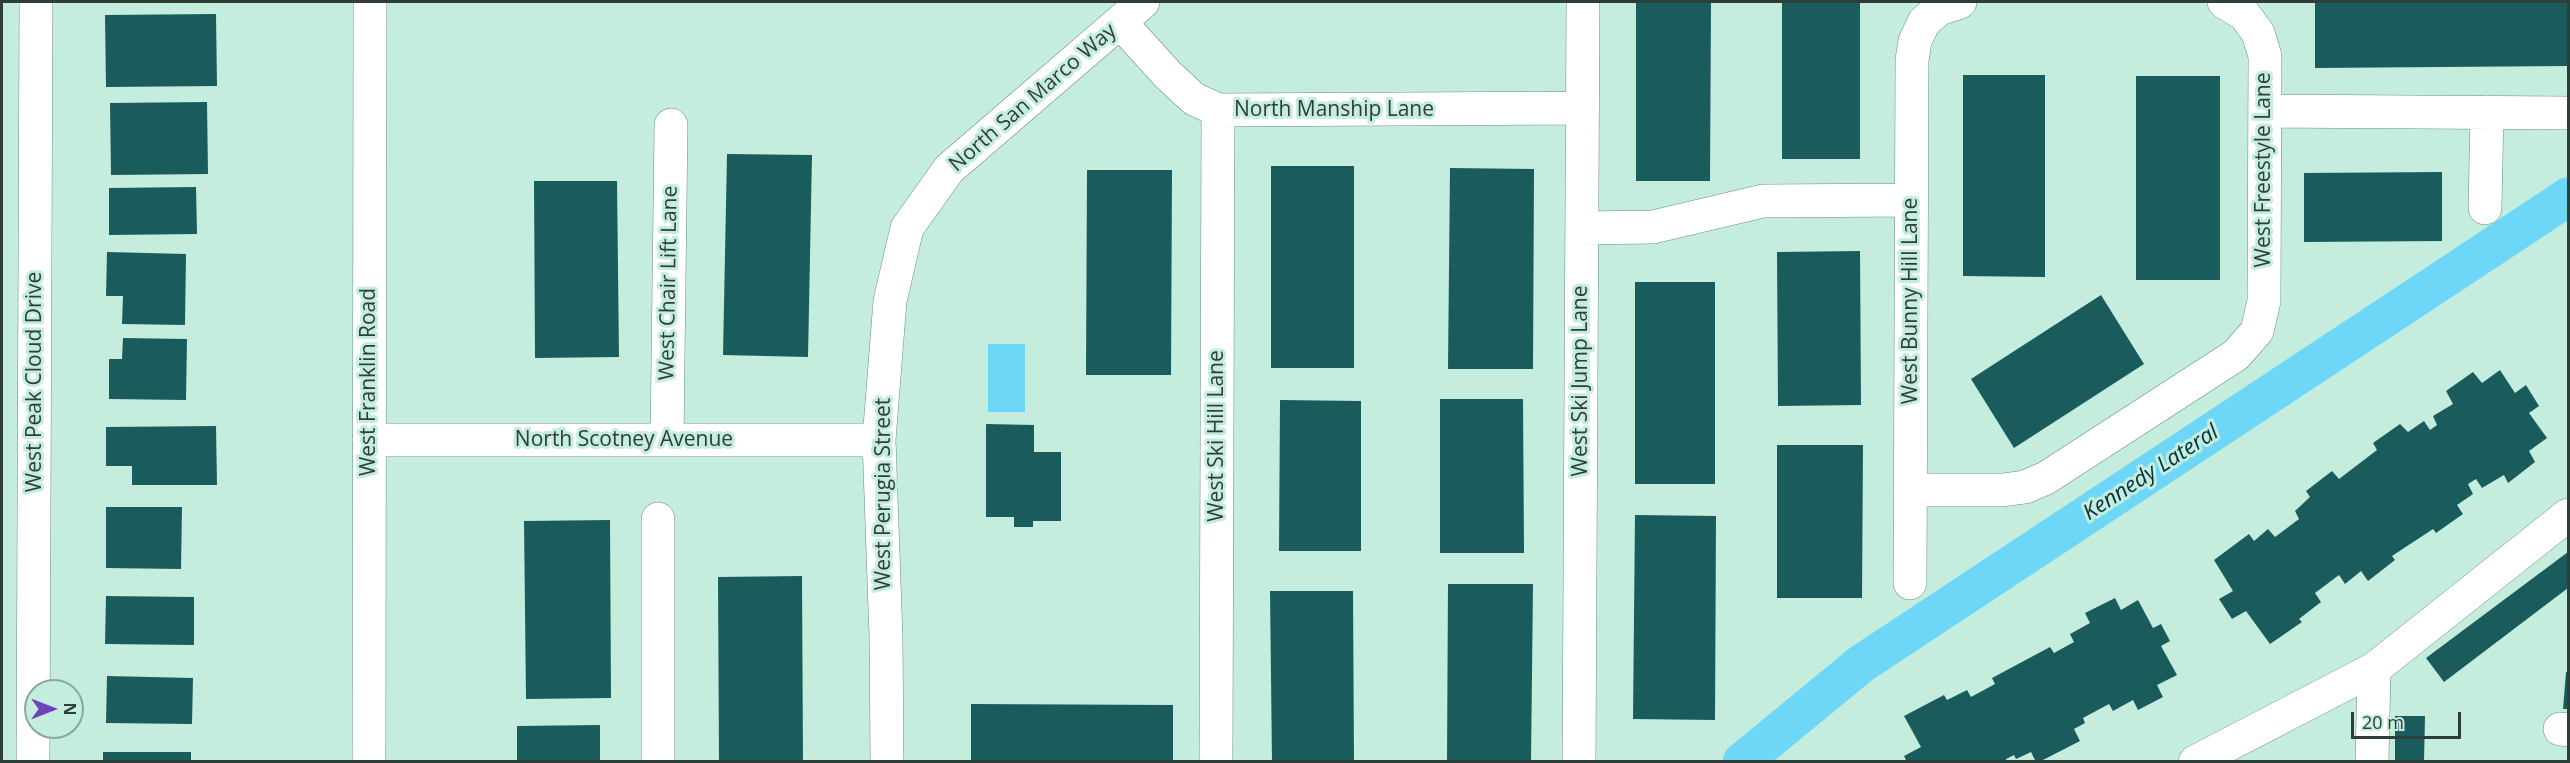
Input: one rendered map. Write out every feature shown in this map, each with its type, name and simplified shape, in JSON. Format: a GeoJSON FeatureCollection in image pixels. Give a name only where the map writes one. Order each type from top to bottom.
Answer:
{"type":"FeatureCollection","features":[{"type":"Feature","properties":{"kind":"street","name":"West Peak Cloud Drive"},"geometry":{"type":"LineString","coordinates":[[33,762],[36,2]]}},
{"type":"Feature","properties":{"kind":"street","name":"West Franklin Road"},"geometry":{"type":"LineString","coordinates":[[369,762],[370,2]]}},
{"type":"Feature","properties":{"kind":"street","name":"West Ski Jump Lane"},"geometry":{"type":"LineString","coordinates":[[1578,762],[1583,2]]}},
{"type":"Feature","properties":{"kind":"street","name":"West Bunny Hill Lane"},"geometry":{"type":"LineString","coordinates":[[1910,583],[1912,60],[1915,41],[1924,22],[1939,9],[1960,2]]}},
{"type":"Feature","properties":{"kind":"street","name":"West Freestyle Lane"},"geometry":{"type":"LineString","coordinates":[[1910,490],[2003,490],[2025,487],[2046,478],[2236,355],[2258,331],[2264,301],[2265,56],[2258,33],[2234,8]]}},
{"type":"Feature","properties":{"kind":"street","name":"North Manship Lane"},"geometry":{"type":"LineString","coordinates":[[1132,12],[1168,75],[1194,99],[1218,110],[1583,108]]}},
{"type":"Feature","properties":{"kind":"street","name":"North San Marco Way"},"geometry":{"type":"LineString","coordinates":[[907,228],[949,169],[1132,12]]}},
{"type":"Feature","properties":{"kind":"street","name":"West Ski Hill Lane"},"geometry":{"type":"LineString","coordinates":[[1216,762],[1218,110]]}},
{"type":"Feature","properties":{"kind":"street"},"geometry":{"type":"LineString","coordinates":[[2265,111],[2568,112]]}},
{"type":"Feature","properties":{"kind":"street"},"geometry":{"type":"LineString","coordinates":[[2485,208],[2487,112]]}},
{"type":"Feature","properties":{"kind":"street","name":"West Chair Lift Lane"},"geometry":{"type":"LineString","coordinates":[[667,440],[671,125]]}},
{"type":"Feature","properties":{"kind":"street"},"geometry":{"type":"LineString","coordinates":[[1581,228],[1653,227],[1763,201],[1911,200]]}},
{"type":"Feature","properties":{"kind":"street","name":"West Perugia Street"},"geometry":{"type":"LineString","coordinates":[[886,762],[886,637],[879,440],[890,301],[907,228]]}},
{"type":"Feature","properties":{"kind":"street","name":"North Scotney Avenue"},"geometry":{"type":"LineString","coordinates":[[369,440],[879,440]]}},
{"type":"Feature","properties":{"kind":"street"},"geometry":{"type":"LineString","coordinates":[[2195,762],[2374,669],[2568,515]]}},
{"type":"Feature","properties":{"kind":"street"},"geometry":{"type":"LineString","coordinates":[[658,519],[658,762]]}},
{"type":"Feature","properties":{"kind":"street"},"geometry":{"type":"LineString","coordinates":[[2372,762],[2374,669]]}},
{"type":"Feature","properties":{"kind":"water"},"geometry":{"type":"Polygon","coordinates":[[[988,344],[1025,344],[1025,412],[988,412],[988,344]]]}},
{"type":"Feature","properties":{"kind":"building"},"geometry":{"type":"Polygon","coordinates":[[[1782,2],[1860,2],[1860,159],[1782,159],[1782,2]]]}},
{"type":"Feature","properties":{"kind":"building"},"geometry":{"type":"Polygon","coordinates":[[[2315,2],[2568,2],[2568,66],[2315,68],[2315,2]]]}},
{"type":"Feature","properties":{"kind":"building"},"geometry":{"type":"Polygon","coordinates":[[[1636,3],[1711,3],[1710,181],[1636,181],[1636,3]]]}},
{"type":"Feature","properties":{"kind":"building"},"geometry":{"type":"Polygon","coordinates":[[[216,14],[217,86],[106,87],[105,15],[216,14]]]}},
{"type":"Feature","properties":{"kind":"building"},"geometry":{"type":"Polygon","coordinates":[[[1963,75],[2045,75],[2045,277],[1963,276],[1963,75]]]}},
{"type":"Feature","properties":{"kind":"building"},"geometry":{"type":"Polygon","coordinates":[[[2136,76],[2220,76],[2220,280],[2136,280],[2136,76]]]}},
{"type":"Feature","properties":{"kind":"building"},"geometry":{"type":"Polygon","coordinates":[[[207,102],[208,174],[111,175],[110,103],[207,102]]]}},
{"type":"Feature","properties":{"kind":"building"},"geometry":{"type":"Polygon","coordinates":[[[727,154],[812,155],[808,357],[723,355],[727,154]]]}},
{"type":"Feature","properties":{"kind":"building"},"geometry":{"type":"Polygon","coordinates":[[[1271,166],[1354,166],[1354,368],[1271,368],[1271,166]]]}},
{"type":"Feature","properties":{"kind":"building"},"geometry":{"type":"Polygon","coordinates":[[[1450,168],[1534,169],[1533,369],[1448,369],[1450,168]]]}},
{"type":"Feature","properties":{"kind":"building"},"geometry":{"type":"Polygon","coordinates":[[[1087,170],[1172,170],[1171,375],[1086,375],[1087,170]]]}},
{"type":"Feature","properties":{"kind":"building"},"geometry":{"type":"Polygon","coordinates":[[[2442,172],[2442,241],[2304,242],[2304,173],[2442,172]]]}},
{"type":"Feature","properties":{"kind":"building"},"geometry":{"type":"Polygon","coordinates":[[[534,181],[617,181],[619,357],[535,358],[534,181]]]}},
{"type":"Feature","properties":{"kind":"building"},"geometry":{"type":"Polygon","coordinates":[[[196,187],[197,234],[109,235],[109,188],[196,187]]]}},
{"type":"Feature","properties":{"kind":"building"},"geometry":{"type":"Polygon","coordinates":[[[1860,251],[1861,405],[1778,406],[1777,252],[1860,251]]]}},
{"type":"Feature","properties":{"kind":"building"},"geometry":{"type":"Polygon","coordinates":[[[107,252],[186,254],[185,325],[122,324],[123,296],[106,296],[107,252]]]}},
{"type":"Feature","properties":{"kind":"building"},"geometry":{"type":"Polygon","coordinates":[[[1635,282],[1715,282],[1715,484],[1635,484],[1635,282]]]}},
{"type":"Feature","properties":{"kind":"building"},"geometry":{"type":"Polygon","coordinates":[[[2101,295],[2144,364],[2014,448],[1971,379],[2101,295]]]}},
{"type":"Feature","properties":{"kind":"building"},"geometry":{"type":"Polygon","coordinates":[[[123,338],[187,339],[186,400],[109,399],[109,359],[122,359],[123,338]]]}},
{"type":"Feature","properties":{"kind":"building"},"geometry":{"type":"Polygon","coordinates":[[[2500,370],[2515,393],[2526,385],[2539,406],[2529,413],[2547,438],[2529,451],[2535,462],[2508,483],[2504,475],[2482,488],[2476,479],[2468,484],[2473,494],[2457,505],[2463,514],[2436,533],[2433,529],[2392,556],[2395,560],[2368,581],[2361,571],[2345,584],[2339,575],[2315,593],[2321,602],[2299,619],[2302,622],[2270,644],[2246,611],[2232,619],[2219,599],[2233,591],[2214,560],[2249,534],[2254,541],[2268,529],[2275,537],[2299,519],[2295,511],[2310,497],[2306,491],[2332,471],[2339,479],[2377,450],[2373,443],[2400,424],[2408,432],[2424,421],[2430,430],[2437,425],[2433,416],[2453,404],[2446,391],[2473,372],[2482,383],[2500,370]]]}},
{"type":"Feature","properties":{"kind":"building"},"geometry":{"type":"Polygon","coordinates":[[[1440,399],[1523,399],[1524,553],[1440,553],[1440,399]]]}},
{"type":"Feature","properties":{"kind":"building"},"geometry":{"type":"Polygon","coordinates":[[[1280,400],[1361,401],[1361,551],[1279,551],[1280,400]]]}},
{"type":"Feature","properties":{"kind":"building"},"geometry":{"type":"Polygon","coordinates":[[[986,424],[1034,425],[1034,452],[1061,452],[1061,521],[1033,521],[1033,527],[1014,527],[1014,517],[986,517],[986,424]]]}},
{"type":"Feature","properties":{"kind":"building"},"geometry":{"type":"Polygon","coordinates":[[[216,426],[217,485],[132,485],[132,466],[106,466],[106,427],[216,426]]]}},
{"type":"Feature","properties":{"kind":"building"},"geometry":{"type":"Polygon","coordinates":[[[1777,445],[1863,445],[1862,598],[1777,598],[1777,445]]]}},
{"type":"Feature","properties":{"kind":"building"},"geometry":{"type":"Polygon","coordinates":[[[106,507],[182,507],[181,569],[106,568],[106,507]]]}},
{"type":"Feature","properties":{"kind":"building"},"geometry":{"type":"Polygon","coordinates":[[[1635,515],[1716,516],[1715,720],[1633,719],[1635,515]]]}},
{"type":"Feature","properties":{"kind":"building"},"geometry":{"type":"Polygon","coordinates":[[[610,520],[611,698],[526,699],[524,521],[610,520]]]}},
{"type":"Feature","properties":{"kind":"building"},"geometry":{"type":"Polygon","coordinates":[[[2568,552],[2568,588],[2444,682],[2426,658],[2568,552]]]}},
{"type":"Feature","properties":{"kind":"building"},"geometry":{"type":"Polygon","coordinates":[[[802,576],[803,762],[719,762],[718,577],[802,576]]]}},
{"type":"Feature","properties":{"kind":"building"},"geometry":{"type":"Polygon","coordinates":[[[1448,584],[1533,584],[1531,762],[1447,762],[1448,584]]]}},
{"type":"Feature","properties":{"kind":"building"},"geometry":{"type":"Polygon","coordinates":[[[1270,591],[1353,591],[1354,762],[1272,762],[1270,591]]]}},
{"type":"Feature","properties":{"kind":"building"},"geometry":{"type":"Polygon","coordinates":[[[106,596],[194,597],[194,645],[105,644],[106,596]]]}},
{"type":"Feature","properties":{"kind":"building"},"geometry":{"type":"Polygon","coordinates":[[[2115,598],[2121,610],[2138,600],[2153,628],[2161,624],[2170,641],[2161,646],[2177,675],[2157,685],[2163,697],[2138,710],[2133,700],[2113,711],[2109,704],[2083,718],[2085,723],[2074,729],[2080,741],[2039,762],[2036,762],[2031,752],[2016,759],[2014,755],[2006,759],[2007,762],[1907,762],[1904,756],[1921,747],[1904,716],[1944,695],[1947,700],[1967,690],[1971,697],[1995,684],[1992,678],[2050,647],[2054,653],[2074,642],[2070,634],[2090,623],[2085,613],[2115,598]]]}},
{"type":"Feature","properties":{"kind":"building"},"geometry":{"type":"Polygon","coordinates":[[[2566,672],[2568,672],[2568,709],[2563,709],[2566,672]]]}},
{"type":"Feature","properties":{"kind":"building"},"geometry":{"type":"Polygon","coordinates":[[[107,676],[193,678],[192,724],[106,723],[107,676]]]}},
{"type":"Feature","properties":{"kind":"building"},"geometry":{"type":"Polygon","coordinates":[[[971,704],[1173,705],[1173,762],[971,762],[971,704]]]}},
{"type":"Feature","properties":{"kind":"building"},"geometry":{"type":"Polygon","coordinates":[[[2395,716],[2425,716],[2424,762],[2395,762],[2395,716]]]}},
{"type":"Feature","properties":{"kind":"building"},"geometry":{"type":"Polygon","coordinates":[[[600,725],[600,762],[517,762],[517,726],[600,725]]]}},
{"type":"Feature","properties":{"kind":"building"},"geometry":{"type":"Polygon","coordinates":[[[103,752],[191,752],[191,762],[103,762],[103,752]]]}},
{"type":"Feature","properties":{"kind":"waterway","name":"Kennedy Lateral"},"geometry":{"type":"LineString","coordinates":[[1742,762],[1861,664],[2568,197]]}}]}
